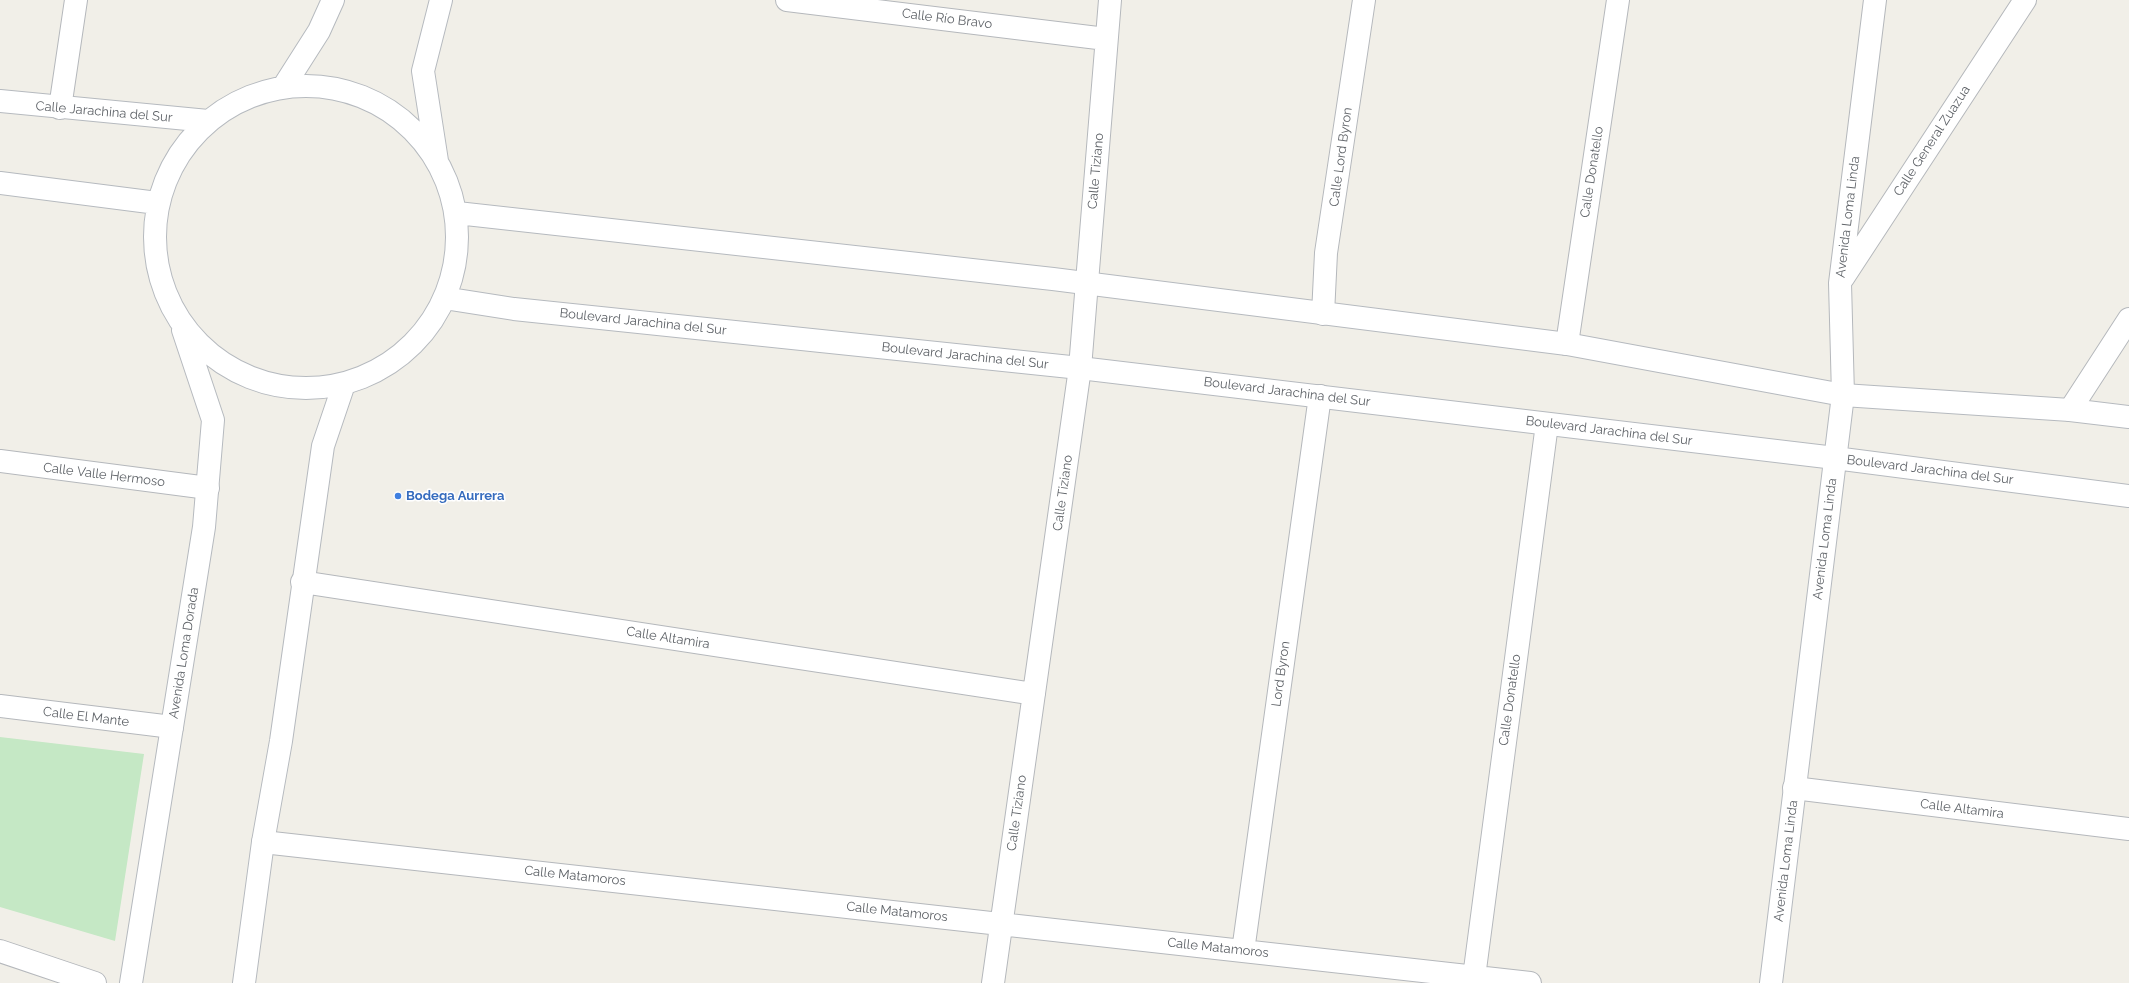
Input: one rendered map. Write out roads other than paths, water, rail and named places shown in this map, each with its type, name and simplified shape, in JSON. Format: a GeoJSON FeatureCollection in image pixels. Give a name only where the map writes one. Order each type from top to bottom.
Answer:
{"type":"FeatureCollection","features":[{"type":"Feature","properties":{"kind":"street"},"geometry":{"type":"LineString","coordinates":[[60,108],[76,0]]}},
{"type":"Feature","properties":{"kind":"street"},"geometry":{"type":"LineString","coordinates":[[284,86],[319,31],[333,0]]}},
{"type":"Feature","properties":{"kind":"street"},"geometry":{"type":"LineString","coordinates":[[438,161],[398,116],[344,90],[284,86],[244,98],[208,121],[175,158],[157,203],[154,246],[162,287],[182,325],[214,358],[254,379],[298,389],[344,384],[395,361],[434,320],[455,269],[457,213],[438,161],[423,71],[441,0]]}},
{"type":"Feature","properties":{"kind":"street","name":"Calle Río Bravo"},"geometry":{"type":"LineString","coordinates":[[787,0],[1106,39]]}},
{"type":"Feature","properties":{"kind":"street","name":"Calle Tiziano"},"geometry":{"type":"LineString","coordinates":[[993,983],[1080,368],[1110,0]]}},
{"type":"Feature","properties":{"kind":"street","name":"Calle Lord Byron"},"geometry":{"type":"LineString","coordinates":[[1323,314],[1326,254],[1364,0]]}},
{"type":"Feature","properties":{"kind":"street","name":"Calle Donatello"},"geometry":{"type":"LineString","coordinates":[[1567,344],[1618,0]]}},
{"type":"Feature","properties":{"kind":"street","name":"Avenida Loma Linda"},"geometry":{"type":"LineString","coordinates":[[1771,983],[1843,395],[1840,283],[1876,0]]}},
{"type":"Feature","properties":{"kind":"street","name":"Calle General Zuazua"},"geometry":{"type":"LineString","coordinates":[[1840,283],[2025,0]]}},
{"type":"Feature","properties":{"kind":"street","name":"Calle Jarachina del Sur"},"geometry":{"type":"LineString","coordinates":[[0,101],[60,108],[208,121]]}},
{"type":"Feature","properties":{"kind":"street"},"geometry":{"type":"LineString","coordinates":[[0,183],[157,203]]}},
{"type":"Feature","properties":{"kind":"street"},"geometry":{"type":"LineString","coordinates":[[457,213],[1087,283],[1567,344],[1843,395],[2070,410],[2129,417]]}},
{"type":"Feature","properties":{"kind":"street","name":"Boulevard Jarachina del Sur"},"geometry":{"type":"LineString","coordinates":[[444,298],[514,309],[1080,368],[1320,396],[1835,458],[2129,496]]}},
{"type":"Feature","properties":{"kind":"street"},"geometry":{"type":"LineString","coordinates":[[2070,410],[2129,320]]}},
{"type":"Feature","properties":{"kind":"street","name":"Avenida Loma Dorada"},"geometry":{"type":"LineString","coordinates":[[131,983],[204,527],[208,488],[213,420],[182,325]]}},
{"type":"Feature","properties":{"kind":"street"},"geometry":{"type":"LineString","coordinates":[[244,983],[263,842],[281,741],[302,582],[323,446],[344,384]]}},
{"type":"Feature","properties":{"kind":"street","name":"Lord Byron"},"geometry":{"type":"LineString","coordinates":[[1243,951],[1320,396]]}},
{"type":"Feature","properties":{"kind":"street","name":"Calle Donatello"},"geometry":{"type":"LineString","coordinates":[[1474,977],[1547,424]]}},
{"type":"Feature","properties":{"kind":"street","name":"Calle Valle Hermoso"},"geometry":{"type":"LineString","coordinates":[[0,461],[208,488]]}},
{"type":"Feature","properties":{"kind":"street","name":"Calle Altamira"},"geometry":{"type":"LineString","coordinates":[[302,582],[1034,694]]}},
{"type":"Feature","properties":{"kind":"street","name":"Calle El Mante"},"geometry":{"type":"LineString","coordinates":[[0,706],[172,727]]}},
{"type":"Feature","properties":{"kind":"street","name":"Calle Altamira"},"geometry":{"type":"LineString","coordinates":[[1794,788],[2129,829]]}},
{"type":"Feature","properties":{"kind":"street","name":"Calle Matamoros"},"geometry":{"type":"LineString","coordinates":[[263,842],[1530,983]]}},
{"type":"Feature","properties":{"kind":"street"},"geometry":{"type":"LineString","coordinates":[[0,951],[95,983]]}},
{"type":"Feature","properties":{"kind":"place","name":"Bodega Aurrera"},"geometry":{"type":"Point","coordinates":[398,496]}}]}
